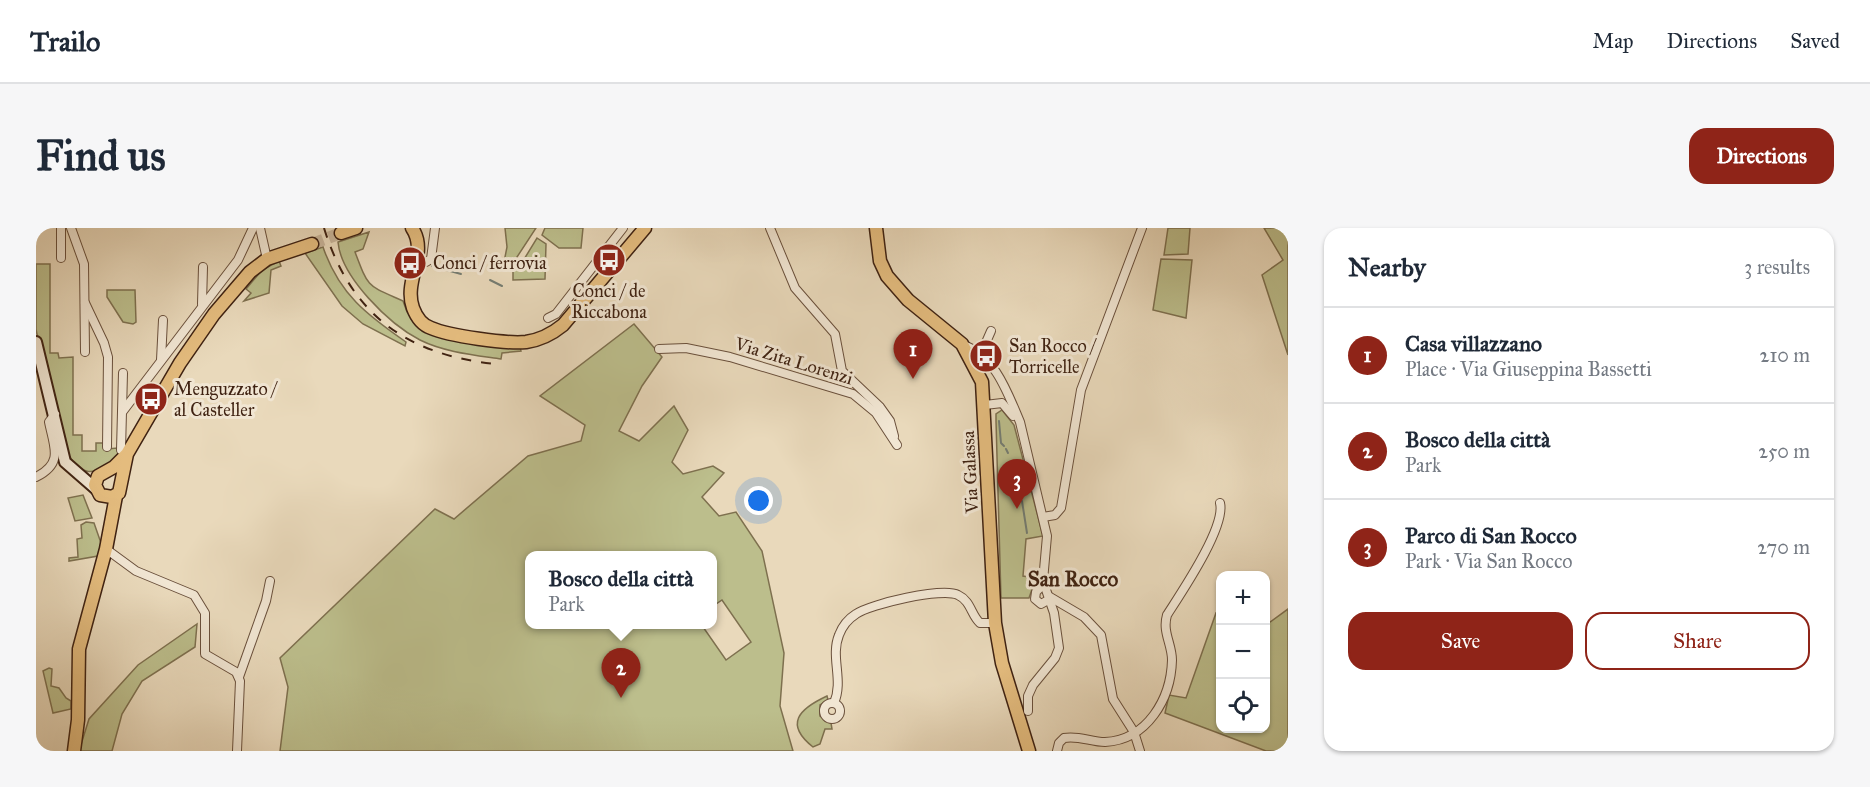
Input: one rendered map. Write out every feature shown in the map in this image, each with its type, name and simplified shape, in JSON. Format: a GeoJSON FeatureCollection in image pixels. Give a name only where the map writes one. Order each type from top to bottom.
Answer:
{"type":"FeatureCollection","features":[{"type":"Feature","properties":{"kind":"main road"},"geometry":{"type":"LineString","coordinates":[[341,233],[356,228]]}},
{"type":"Feature","properties":{"kind":"main road"},"geometry":{"type":"LineString","coordinates":[[412,228],[418,241],[411,294],[417,316],[429,328],[513,342],[546,337],[570,319],[645,228]]}},
{"type":"Feature","properties":{"kind":"main road","name":"Via Galassa"},"geometry":{"type":"LineString","coordinates":[[876,228],[880,261],[893,285],[962,344],[978,371],[991,404],[995,623],[1002,663],[1029,751]]}},
{"type":"Feature","properties":{"kind":"main road"},"geometry":{"type":"LineString","coordinates":[[74,751],[78,733],[79,649],[106,549],[109,526],[105,494],[96,480],[124,452],[177,367],[214,314],[250,272],[267,259],[312,244]]}},
{"type":"Feature","properties":{"kind":"main road"},"geometry":{"type":"LineString","coordinates":[[36,342],[65,462],[77,475],[105,494],[121,490],[124,452]]}},
{"type":"Feature","properties":{"kind":"main road"},"geometry":{"type":"LineString","coordinates":[[77,475],[115,473],[122,482]]}},
{"type":"Feature","properties":{"kind":"street"},"geometry":{"type":"LineString","coordinates":[[62,228],[62,258]]}},
{"type":"Feature","properties":{"kind":"street"},"geometry":{"type":"LineString","coordinates":[[72,228],[84,264],[85,352]]}},
{"type":"Feature","properties":{"kind":"street"},"geometry":{"type":"LineString","coordinates":[[123,411],[237,260],[253,228]]}},
{"type":"Feature","properties":{"kind":"street"},"geometry":{"type":"LineString","coordinates":[[260,228],[267,259]]}},
{"type":"Feature","properties":{"kind":"street"},"geometry":{"type":"LineString","coordinates":[[416,260],[426,262],[431,259],[435,228]]}},
{"type":"Feature","properties":{"kind":"street"},"geometry":{"type":"LineString","coordinates":[[548,318],[556,314],[622,228]]}},
{"type":"Feature","properties":{"kind":"street","name":"Via Zita Lorenzi"},"geometry":{"type":"LineString","coordinates":[[660,349],[686,348],[730,357],[853,394],[869,404],[895,442],[896,434],[885,414],[842,371],[835,334],[795,288],[770,228]]}},
{"type":"Feature","properties":{"kind":"street"},"geometry":{"type":"LineString","coordinates":[[1047,536],[1064,494],[1082,390],[1142,228]]}},
{"type":"Feature","properties":{"kind":"street"},"geometry":{"type":"LineString","coordinates":[[202,305],[203,267]]}},
{"type":"Feature","properties":{"kind":"street"},"geometry":{"type":"LineString","coordinates":[[585,277],[597,286]]}},
{"type":"Feature","properties":{"kind":"street"},"geometry":{"type":"LineString","coordinates":[[85,303],[104,343],[108,357],[107,447]]}},
{"type":"Feature","properties":{"kind":"street"},"geometry":{"type":"LineString","coordinates":[[162,360],[163,320]]}},
{"type":"Feature","properties":{"kind":"street"},"geometry":{"type":"LineString","coordinates":[[991,330],[984,348],[1014,408],[1043,517],[1047,536],[1044,584],[1050,598],[1059,648],[1055,658],[1033,685],[1028,696],[1028,711]]}},
{"type":"Feature","properties":{"kind":"street"},"geometry":{"type":"LineString","coordinates":[[962,344],[984,348]]}},
{"type":"Feature","properties":{"kind":"street"},"geometry":{"type":"LineString","coordinates":[[162,360],[177,367]]}},
{"type":"Feature","properties":{"kind":"street"},"geometry":{"type":"LineString","coordinates":[[993,368],[1001,392],[991,404],[1008,408],[1024,440]]}},
{"type":"Feature","properties":{"kind":"street"},"geometry":{"type":"LineString","coordinates":[[123,374],[124,452]]}},
{"type":"Feature","properties":{"kind":"street"},"geometry":{"type":"LineString","coordinates":[[36,477],[48,471],[56,456],[49,422],[55,414]]}},
{"type":"Feature","properties":{"kind":"street"},"geometry":{"type":"LineString","coordinates":[[1057,751],[1059,742],[1064,738],[1105,742],[1134,732],[1150,722],[1160,706],[1172,663],[1166,620],[1211,542],[1221,509],[1220,503]]}},
{"type":"Feature","properties":{"kind":"street"},"geometry":{"type":"LineString","coordinates":[[1043,517],[1058,512]]}},
{"type":"Feature","properties":{"kind":"street"},"geometry":{"type":"LineString","coordinates":[[106,549],[136,571],[194,595],[204,613],[205,654],[229,667],[238,677]]}},
{"type":"Feature","properties":{"kind":"street"},"geometry":{"type":"LineString","coordinates":[[237,751],[238,677],[266,601],[270,581]]}},
{"type":"Feature","properties":{"kind":"street"},"geometry":{"type":"LineString","coordinates":[[1044,584],[1036,592],[1035,599],[1041,604],[1050,598]]}},
{"type":"Feature","properties":{"kind":"street"},"geometry":{"type":"LineString","coordinates":[[834,703],[839,684],[836,652],[838,637],[845,625],[862,610],[904,598],[954,593],[962,597],[972,608],[980,623],[995,623]]}},
{"type":"Feature","properties":{"kind":"street"},"geometry":{"type":"LineString","coordinates":[[1050,598],[1084,617],[1101,635],[1113,699],[1134,732],[1140,751]]}},
{"type":"Feature","properties":{"kind":"green space"},"geometry":{"type":"Polygon","coordinates":[[[505,228],[536,228],[517,257],[503,267],[507,247],[505,228]]]}},
{"type":"Feature","properties":{"kind":"green space"},"geometry":{"type":"Polygon","coordinates":[[[545,228],[583,228],[581,248],[559,248],[542,235],[545,228]]]}},
{"type":"Feature","properties":{"kind":"green space"},"geometry":{"type":"Polygon","coordinates":[[[1168,228],[1190,228],[1188,254],[1164,255],[1168,228]]]}},
{"type":"Feature","properties":{"kind":"green space"},"geometry":{"type":"Polygon","coordinates":[[[1264,228],[1288,228],[1288,355],[1262,275],[1283,260],[1264,228]]]}},
{"type":"Feature","properties":{"kind":"green space"},"geometry":{"type":"Polygon","coordinates":[[[369,232],[363,249],[355,252],[363,273],[376,288],[403,301],[407,312],[420,328],[520,347],[521,351],[502,353],[501,359],[449,350],[420,340],[395,323],[368,298],[341,256],[338,242],[369,232]]]}},
{"type":"Feature","properties":{"kind":"green space"},"geometry":{"type":"Polygon","coordinates":[[[537,238],[546,244],[545,279],[513,280],[513,270],[523,261],[537,238]]]}},
{"type":"Feature","properties":{"kind":"green space"},"geometry":{"type":"Polygon","coordinates":[[[323,247],[337,278],[346,291],[367,312],[406,342],[405,346],[363,324],[342,306],[305,253],[323,247]]]}},
{"type":"Feature","properties":{"kind":"green space"},"geometry":{"type":"Polygon","coordinates":[[[1161,259],[1192,260],[1186,318],[1153,310],[1161,259]]]}},
{"type":"Feature","properties":{"kind":"green space"},"geometry":{"type":"Polygon","coordinates":[[[279,261],[281,266],[271,270],[269,293],[244,301],[251,293],[246,289],[262,270],[279,261]]]}},
{"type":"Feature","properties":{"kind":"green space"},"geometry":{"type":"Polygon","coordinates":[[[36,264],[50,264],[50,353],[58,353],[59,358],[73,357],[73,435],[82,435],[82,451],[96,451],[96,443],[106,443],[106,449],[118,448],[119,455],[100,469],[85,471],[74,463],[65,448],[48,367],[36,329],[36,264]]]}},
{"type":"Feature","properties":{"kind":"green space"},"geometry":{"type":"Polygon","coordinates":[[[107,290],[135,290],[136,322],[133,324],[123,322],[107,297],[107,290]]]}},
{"type":"Feature","properties":{"kind":"green space"},"geometry":{"type":"Polygon","coordinates":[[[634,324],[662,357],[642,386],[619,431],[639,441],[674,406],[688,430],[672,462],[683,474],[713,466],[724,473],[702,497],[719,516],[736,512],[762,551],[784,653],[780,706],[793,751],[280,751],[288,687],[280,658],[435,509],[454,519],[528,456],[581,441],[585,425],[540,396],[634,324]]]}},
{"type":"Feature","properties":{"kind":"green space"},"geometry":{"type":"Polygon","coordinates":[[[1002,410],[1014,425],[1043,536],[1026,539],[1023,576],[1036,578],[1029,598],[1001,598],[996,414],[1002,410]]]}},
{"type":"Feature","properties":{"kind":"green space"},"geometry":{"type":"Polygon","coordinates":[[[83,495],[92,518],[75,521],[68,498],[83,495]]]}},
{"type":"Feature","properties":{"kind":"green space"},"geometry":{"type":"Polygon","coordinates":[[[86,522],[94,523],[101,543],[98,556],[69,561],[69,558],[78,557],[77,539],[82,538],[81,525],[86,522]]]}},
{"type":"Feature","properties":{"kind":"green space"},"geometry":{"type":"Polygon","coordinates":[[[1288,609],[1288,751],[1266,751],[1218,733],[1270,733],[1270,622],[1288,609]]]}},
{"type":"Feature","properties":{"kind":"green space"},"geometry":{"type":"Polygon","coordinates":[[[1216,613],[1216,732],[1165,713],[1169,695],[1186,698],[1216,613]]]}},
{"type":"Feature","properties":{"kind":"green space"},"geometry":{"type":"Polygon","coordinates":[[[197,624],[195,647],[142,681],[122,714],[112,751],[79,751],[89,719],[138,665],[197,624]]]}},
{"type":"Feature","properties":{"kind":"green space"},"geometry":{"type":"Polygon","coordinates":[[[52,669],[51,686],[59,688],[71,701],[71,709],[53,713],[43,671],[52,669]]]}},
{"type":"Feature","properties":{"kind":"green space"},"geometry":{"type":"Polygon","coordinates":[[[827,696],[828,700],[820,705],[820,716],[831,723],[832,729],[825,729],[820,744],[813,747],[804,739],[797,724],[809,706],[827,696]]]}},
{"type":"Feature","properties":{"kind":"waterway"},"geometry":{"type":"LineString","coordinates":[[432,266],[461,274]]}},
{"type":"Feature","properties":{"kind":"waterway"},"geometry":{"type":"LineString","coordinates":[[490,280],[502,286]]}},
{"type":"Feature","properties":{"kind":"waterway"},"geometry":{"type":"LineString","coordinates":[[999,421],[1001,443],[1004,446]]}},
{"type":"Feature","properties":{"kind":"waterway"},"geometry":{"type":"LineString","coordinates":[[1006,449],[1008,453]]}},
{"type":"Feature","properties":{"kind":"waterway"},"geometry":{"type":"LineString","coordinates":[[1011,466],[1013,473]]}},
{"type":"Feature","properties":{"kind":"waterway"},"geometry":{"type":"LineString","coordinates":[[1014,476],[1021,498]]}},
{"type":"Feature","properties":{"kind":"waterway"},"geometry":{"type":"LineString","coordinates":[[1022,501],[1027,533]]}},
{"type":"Feature","properties":{"kind":"tunnel"},"geometry":{"type":"LineString","coordinates":[[312,244],[341,233]]}},
{"type":"Feature","properties":{"kind":"railway"},"geometry":{"type":"LineString","coordinates":[[324,228],[335,258],[350,285],[367,307],[387,325],[410,340],[435,351],[496,364]]}},
{"type":"Feature","properties":{"kind":"place","name":"Conci / de Riccabona"},"geometry":{"type":"Point","coordinates":[609,260]}},
{"type":"Feature","properties":{"kind":"place","name":"Conci / ferrovia"},"geometry":{"type":"Point","coordinates":[410,263]}},
{"type":"Feature","properties":{"kind":"place","name":"San Rocco / Torricelle"},"geometry":{"type":"Point","coordinates":[986,356]}},
{"type":"Feature","properties":{"kind":"place","name":"Casa villazzano"},"geometry":{"type":"Point","coordinates":[913,379]}},
{"type":"Feature","properties":{"kind":"place","name":"Menguzzato / al Casteller"},"geometry":{"type":"Point","coordinates":[151,399]}},
{"type":"Feature","properties":{"kind":"place","name":"Parco di San Rocco"},"geometry":{"type":"Point","coordinates":[1017,509]}},
{"type":"Feature","properties":{"kind":"place","name":"Bosco della città"},"geometry":{"type":"Point","coordinates":[621,698]}},
{"type":"Feature","properties":{"kind":"district","name":"San Rocco"},"geometry":{"type":"Point","coordinates":[1073,579]}}]}
